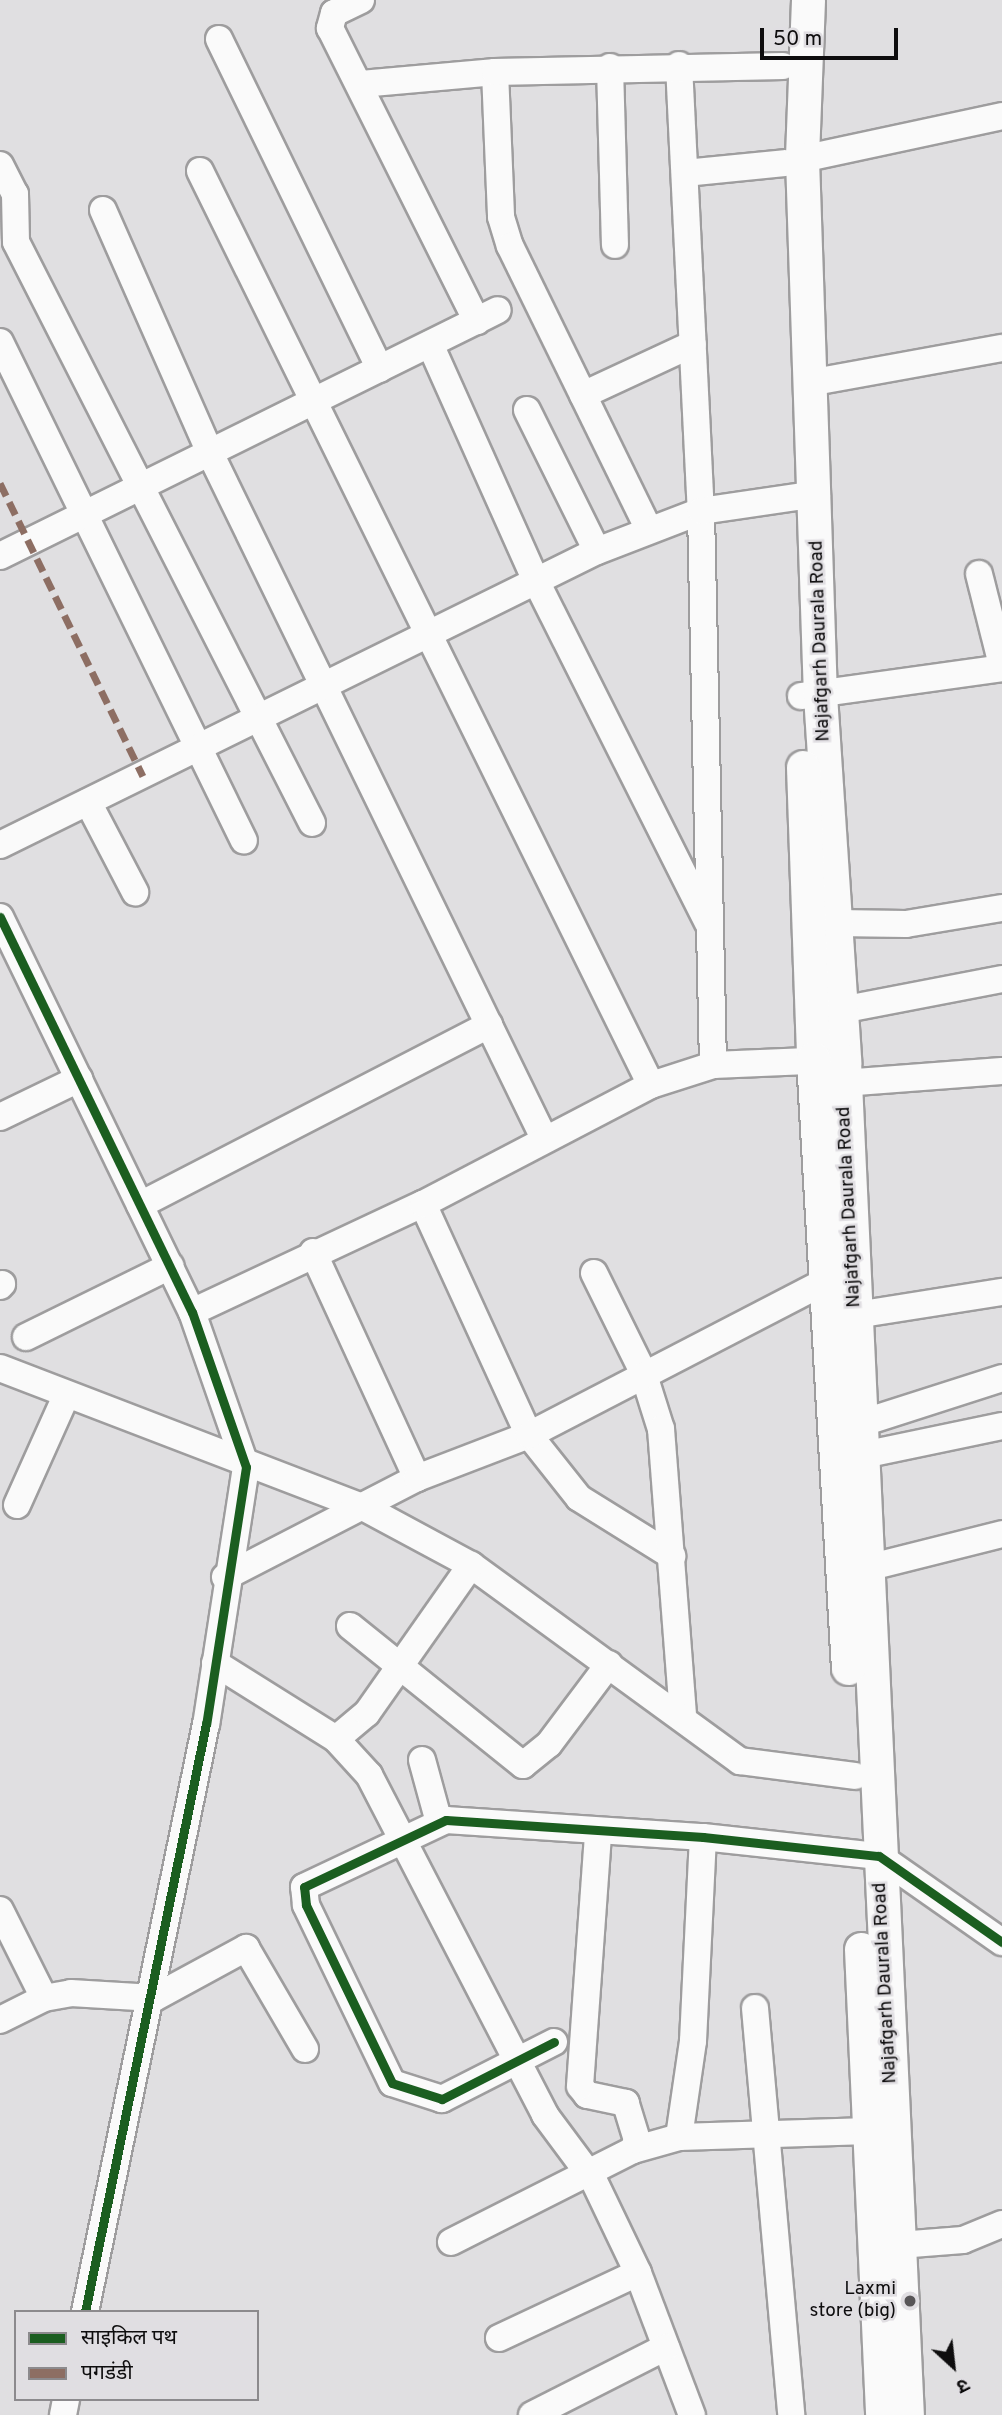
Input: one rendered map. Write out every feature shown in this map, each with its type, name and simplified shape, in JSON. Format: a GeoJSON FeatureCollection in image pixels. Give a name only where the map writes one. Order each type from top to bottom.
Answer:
{"type":"FeatureCollection","features":[{"type":"Feature","properties":{"kind":"main road","name":"Najafgarh Daurala Road"},"geometry":{"type":"LineString","coordinates":[[790,0],[783,66],[793,161],[809,383],[806,495]]}},
{"type":"Feature","properties":{"kind":"main road","name":"Najafgarh Daurala Road"},"geometry":{"type":"LineString","coordinates":[[808,0],[793,161],[811,695],[833,1067],[856,1315],[863,1439],[854,1571],[855,1776],[868,1854],[869,2131],[881,2415]]}},
{"type":"Feature","properties":{"kind":"main road","name":"Najafgarh Daurala Road"},"geometry":{"type":"LineString","coordinates":[[811,695],[836,923],[841,1010],[833,1067],[830,1279],[854,1571],[868,1854],[899,2245],[907,2415]]}},
{"type":"Feature","properties":{"kind":"street"},"geometry":{"type":"LineString","coordinates":[[0,556],[488,315],[328,20],[361,0]]}},
{"type":"Feature","properties":{"kind":"street"},"geometry":{"type":"LineString","coordinates":[[219,39],[380,369]]}},
{"type":"Feature","properties":{"kind":"street"},"geometry":{"type":"LineString","coordinates":[[680,65],[701,510],[713,1065]]}},
{"type":"Feature","properties":{"kind":"street"},"geometry":{"type":"LineString","coordinates":[[361,84],[495,72],[610,67],[783,66]]}},
{"type":"Feature","properties":{"kind":"street"},"geometry":{"type":"LineString","coordinates":[[610,67],[615,245]]}},
{"type":"Feature","properties":{"kind":"street"},"geometry":{"type":"LineString","coordinates":[[495,72],[500,217],[649,530]]}},
{"type":"Feature","properties":{"kind":"street"},"geometry":{"type":"LineString","coordinates":[[685,173],[793,161],[1002,116]]}},
{"type":"Feature","properties":{"kind":"street"},"geometry":{"type":"LineString","coordinates":[[0,165],[15,194],[16,242],[256,718],[312,823]]}},
{"type":"Feature","properties":{"kind":"street"},"geometry":{"type":"LineString","coordinates":[[200,172],[651,1085]]}},
{"type":"Feature","properties":{"kind":"street"},"geometry":{"type":"LineString","coordinates":[[103,210],[210,453],[544,1138]]}},
{"type":"Feature","properties":{"kind":"street"},"geometry":{"type":"LineString","coordinates":[[0,342],[244,841]]}},
{"type":"Feature","properties":{"kind":"street"},"geometry":{"type":"LineString","coordinates":[[430,344],[535,579],[712,931]]}},
{"type":"Feature","properties":{"kind":"street"},"geometry":{"type":"LineString","coordinates":[[583,396],[693,344]]}},
{"type":"Feature","properties":{"kind":"street"},"geometry":{"type":"LineString","coordinates":[[809,383],[1002,348]]}},
{"type":"Feature","properties":{"kind":"street"},"geometry":{"type":"LineString","coordinates":[[527,410],[597,551]]}},
{"type":"Feature","properties":{"kind":"street"},"geometry":{"type":"LineString","coordinates":[[0,845],[324,687],[535,579],[597,551],[701,510],[806,495]]}},
{"type":"Feature","properties":{"kind":"street"},"geometry":{"type":"LineString","coordinates":[[811,695],[1002,667],[979,575]]}},
{"type":"Feature","properties":{"kind":"street"},"geometry":{"type":"LineString","coordinates":[[88,802],[135,892]]}},
{"type":"Feature","properties":{"kind":"street"},"geometry":{"type":"LineString","coordinates":[[836,923],[906,923],[1002,908]]}},
{"type":"Feature","properties":{"kind":"street"},"geometry":{"type":"LineString","coordinates":[[0,917],[192,1312],[246,1467],[225,1577],[215,1663],[154,1998],[85,2310]]}},
{"type":"Feature","properties":{"kind":"street"},"geometry":{"type":"LineString","coordinates":[[841,1010],[1002,979]]}},
{"type":"Feature","properties":{"kind":"street"},"geometry":{"type":"LineString","coordinates":[[140,1205],[489,1025]]}},
{"type":"Feature","properties":{"kind":"street"},"geometry":{"type":"LineString","coordinates":[[192,1312],[313,1252],[423,1204],[544,1138],[651,1085],[713,1065],[1002,1071]]}},
{"type":"Feature","properties":{"kind":"street"},"geometry":{"type":"LineString","coordinates":[[0,1117],[79,1079]]}},
{"type":"Feature","properties":{"kind":"street"},"geometry":{"type":"LineString","coordinates":[[423,1204],[529,1435],[579,1498],[672,1556]]}},
{"type":"Feature","properties":{"kind":"street"},"geometry":{"type":"LineString","coordinates":[[313,1252],[417,1478]]}},
{"type":"Feature","properties":{"kind":"street"},"geometry":{"type":"LineString","coordinates":[[26,1336],[170,1266]]}},
{"type":"Feature","properties":{"kind":"street"},"geometry":{"type":"LineString","coordinates":[[594,1273],[643,1372],[661,1429],[683,1715]]}},
{"type":"Feature","properties":{"kind":"street"},"geometry":{"type":"LineString","coordinates":[[225,1577],[365,1508],[417,1478],[529,1435],[643,1372],[830,1279]]}},
{"type":"Feature","properties":{"kind":"street"},"geometry":{"type":"LineString","coordinates":[[856,1315],[1002,1292]]}},
{"type":"Feature","properties":{"kind":"street"},"geometry":{"type":"LineString","coordinates":[[0,1368],[246,1467],[365,1508],[471,1565],[683,1715],[740,1761],[855,1776]]}},
{"type":"Feature","properties":{"kind":"street"},"geometry":{"type":"LineString","coordinates":[[863,1439],[1002,1378]]}},
{"type":"Feature","properties":{"kind":"street"},"geometry":{"type":"LineString","coordinates":[[17,1505],[66,1395]]}},
{"type":"Feature","properties":{"kind":"street"},"geometry":{"type":"LineString","coordinates":[[863,1439],[1002,1426]]}},
{"type":"Feature","properties":{"kind":"street"},"geometry":{"type":"LineString","coordinates":[[854,1571],[1002,1535]]}},
{"type":"Feature","properties":{"kind":"street"},"geometry":{"type":"LineString","coordinates":[[336,1739],[367,1713],[471,1565]]}},
{"type":"Feature","properties":{"kind":"street"},"geometry":{"type":"LineString","coordinates":[[349,1626],[523,1765],[548,1744],[610,1664]]}},
{"type":"Feature","properties":{"kind":"street"},"geometry":{"type":"LineString","coordinates":[[215,1663],[336,1739],[369,1775],[545,2115],[587,2172],[638,2273],[692,2415]]}},
{"type":"Feature","properties":{"kind":"street"},"geometry":{"type":"LineString","coordinates":[[422,1760],[439,1822]]}},
{"type":"Feature","properties":{"kind":"street"},"geometry":{"type":"LineString","coordinates":[[554,2042],[515,2058],[442,2099],[392,2083],[303,1893],[312,1881],[404,1842],[439,1822],[703,1837],[868,1854],[1002,1942]]}},
{"type":"Feature","properties":{"kind":"street"},"geometry":{"type":"LineString","coordinates":[[598,1832],[580,2086],[587,2095],[625,2103],[637,2140],[633,2151]]}},
{"type":"Feature","properties":{"kind":"street"},"geometry":{"type":"LineString","coordinates":[[679,2137],[693,2041],[703,1837]]}},
{"type":"Feature","properties":{"kind":"street"},"geometry":{"type":"LineString","coordinates":[[0,1910],[44,1998]]}},
{"type":"Feature","properties":{"kind":"street"},"geometry":{"type":"LineString","coordinates":[[0,2020],[44,1998],[154,1998],[246,1948],[305,2049]]}},
{"type":"Feature","properties":{"kind":"street"},"geometry":{"type":"LineString","coordinates":[[755,2008],[791,2415]]}},
{"type":"Feature","properties":{"kind":"street"},"geometry":{"type":"LineString","coordinates":[[451,2242],[587,2172],[633,2151],[679,2137],[768,2139],[869,2131]]}},
{"type":"Feature","properties":{"kind":"street"},"geometry":{"type":"LineString","coordinates":[[899,2245],[963,2240],[1002,2224]]}},
{"type":"Feature","properties":{"kind":"street"},"geometry":{"type":"LineString","coordinates":[[499,2338],[638,2273]]}},
{"type":"Feature","properties":{"kind":"street"},"geometry":{"type":"LineString","coordinates":[[533,2415],[666,2347]]}},
{"type":"Feature","properties":{"kind":"marked path"},"geometry":{"type":"LineString","coordinates":[[0,483],[143,776]]}},
{"type":"Feature","properties":{"kind":"cycle path"},"geometry":{"type":"LineString","coordinates":[[0,917],[192,1312],[246,1467],[206,1724],[85,2310]]}},
{"type":"Feature","properties":{"kind":"cycle path"},"geometry":{"type":"LineString","coordinates":[[554,2042],[442,2099],[392,2083],[306,1905],[304,1887],[446,1820],[703,1837],[879,1856],[1002,1942]]}},
{"type":"Feature","properties":{"kind":"place","name":"Laxmi store (big)"},"geometry":{"type":"Point","coordinates":[910,2301]}}]}
